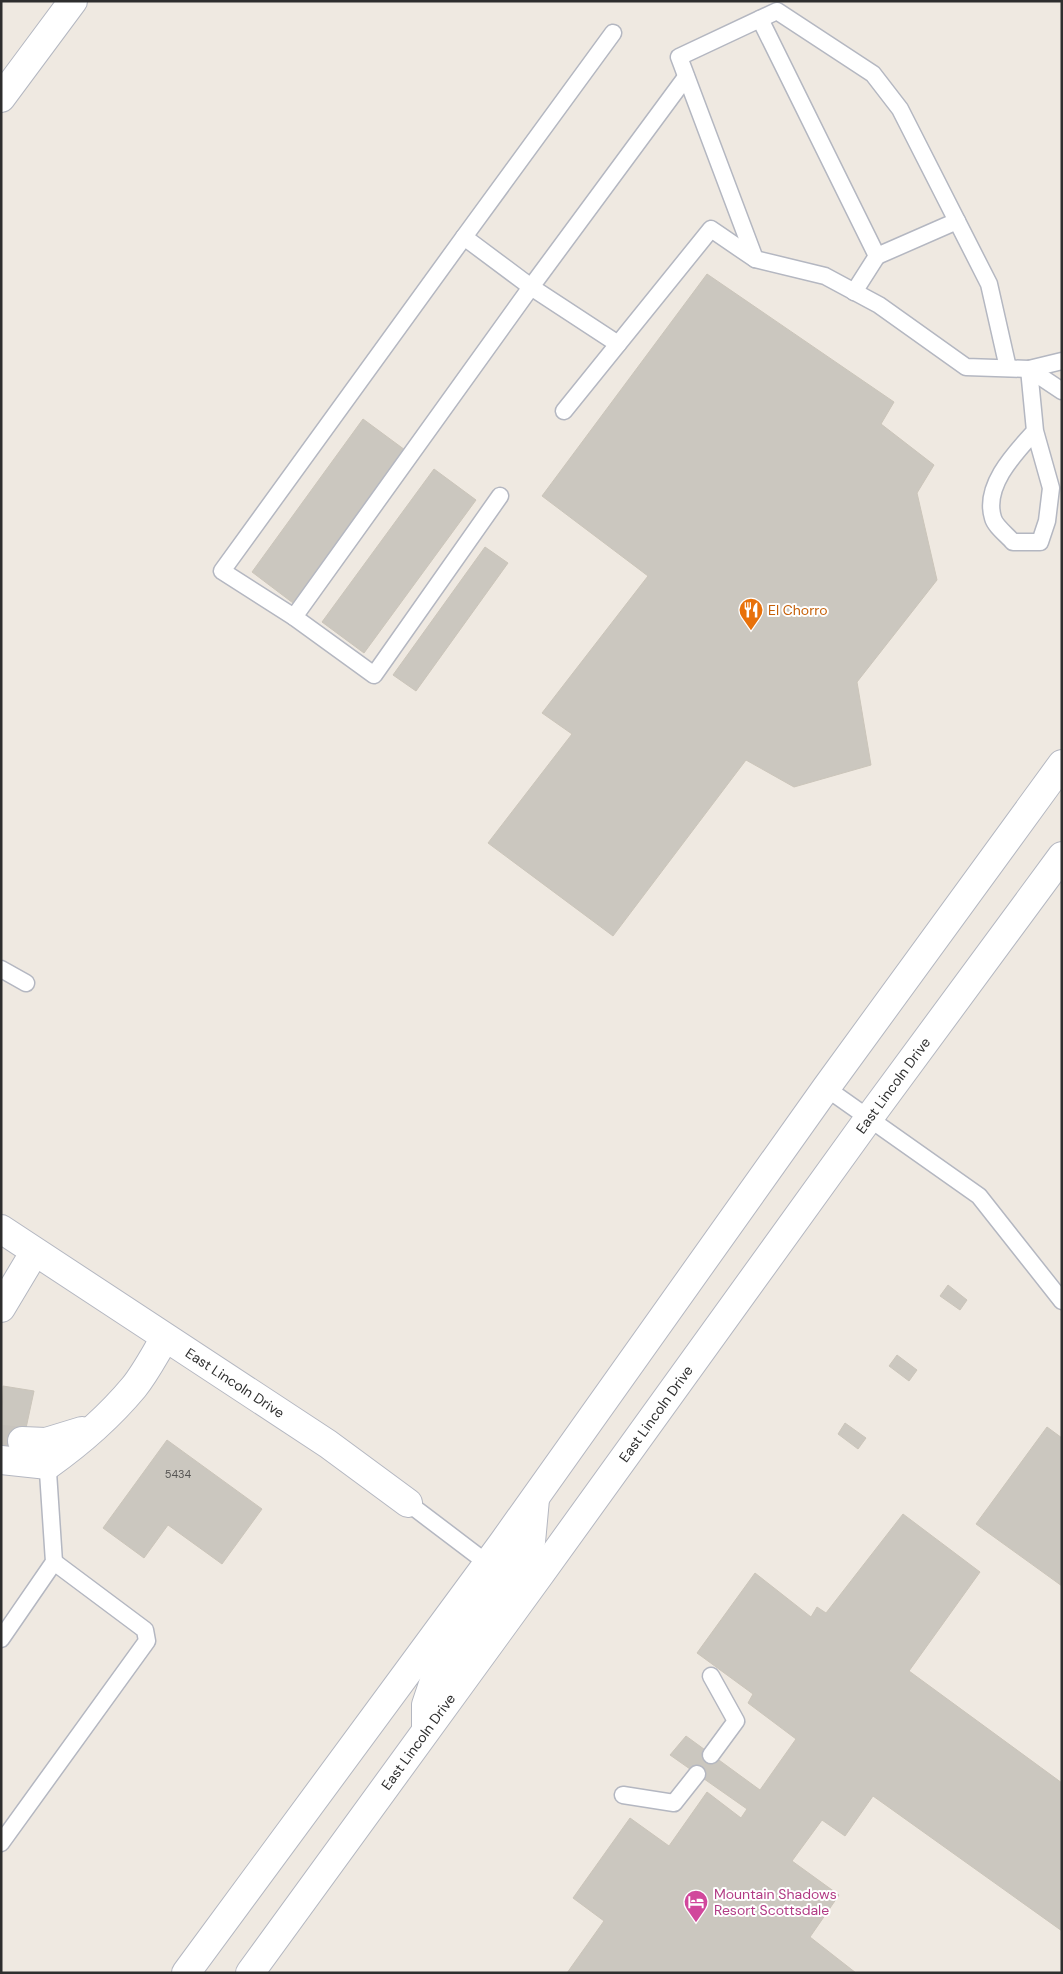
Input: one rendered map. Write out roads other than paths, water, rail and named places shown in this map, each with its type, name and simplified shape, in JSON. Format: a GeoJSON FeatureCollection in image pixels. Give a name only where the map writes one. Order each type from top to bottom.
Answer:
{"type":"FeatureCollection","features":[{"type":"Feature","properties":{"kind":"main road"},"geometry":{"type":"LineString","coordinates":[[1,98],[72,1]]}},
{"type":"Feature","properties":{"kind":"main road"},"geometry":{"type":"LineString","coordinates":[[186,1973],[535,1498],[826,1088],[1062,764]]}},
{"type":"Feature","properties":{"kind":"main road","name":"East Lincoln Drive"},"geometry":{"type":"LineString","coordinates":[[250,1973],[869,1118],[1062,856]]}},
{"type":"Feature","properties":{"kind":"main road","name":"East Lincoln Drive"},"geometry":{"type":"LineString","coordinates":[[1,1229],[34,1253],[328,1444],[408,1503]]}},
{"type":"Feature","properties":{"kind":"main road"},"geometry":{"type":"LineString","coordinates":[[1,1308],[34,1253]]}},
{"type":"Feature","properties":{"kind":"main road"},"geometry":{"type":"LineString","coordinates":[[1,1460],[39,1450],[98,1425],[134,1386],[165,1338]]}},
{"type":"Feature","properties":{"kind":"main road"},"geometry":{"type":"LineString","coordinates":[[426,1730],[426,1705],[434,1682],[531,1542],[535,1498]]}},
{"type":"Feature","properties":{"kind":"lane"},"geometry":{"type":"LineString","coordinates":[[755,259],[679,57],[777,11],[872,74],[900,109],[989,284],[1008,368]]}},
{"type":"Feature","properties":{"kind":"lane"},"geometry":{"type":"LineString","coordinates":[[760,19],[877,256]]}},
{"type":"Feature","properties":{"kind":"lane"},"geometry":{"type":"LineString","coordinates":[[500,496],[374,676],[294,618],[222,571],[613,33]]}},
{"type":"Feature","properties":{"kind":"lane"},"geometry":{"type":"LineString","coordinates":[[294,618],[531,287],[686,77]]}},
{"type":"Feature","properties":{"kind":"lane"},"geometry":{"type":"LineString","coordinates":[[854,292],[877,256],[957,221]]}},
{"type":"Feature","properties":{"kind":"lane"},"geometry":{"type":"LineString","coordinates":[[564,411],[711,229],[755,259],[825,276],[879,305],[966,367],[1029,369],[1062,361]]}},
{"type":"Feature","properties":{"kind":"lane"},"geometry":{"type":"LineString","coordinates":[[464,236],[531,287],[618,344]]}},
{"type":"Feature","properties":{"kind":"lane"},"geometry":{"type":"LineString","coordinates":[[1029,369],[1062,391]]}},
{"type":"Feature","properties":{"kind":"lane"},"geometry":{"type":"LineString","coordinates":[[1029,369],[1035,431],[1051,488],[1047,521],[1040,542],[1013,542],[993,519],[992,493],[1009,459],[1035,431]]}},
{"type":"Feature","properties":{"kind":"lane"},"geometry":{"type":"LineString","coordinates":[[1,969],[26,983]]}},
{"type":"Feature","properties":{"kind":"lane"},"geometry":{"type":"LineString","coordinates":[[826,1088],[979,1196],[1062,1301]]}},
{"type":"Feature","properties":{"kind":"lane"},"geometry":{"type":"LineString","coordinates":[[1,1639],[54,1562],[39,1450]]}},
{"type":"Feature","properties":{"kind":"lane","name":"East Lincoln Drive"},"geometry":{"type":"LineString","coordinates":[[408,1503],[487,1563]]}},
{"type":"Feature","properties":{"kind":"lane"},"geometry":{"type":"LineString","coordinates":[[1,1844],[147,1641],[145,1630],[54,1562]]}},
{"type":"Feature","properties":{"kind":"lane"},"geometry":{"type":"LineString","coordinates":[[711,1676],[736,1721],[711,1755]]}},
{"type":"Feature","properties":{"kind":"lane"},"geometry":{"type":"LineString","coordinates":[[623,1796],[674,1803],[697,1774]]}},
{"type":"Feature","properties":{"kind":"tunnel"},"geometry":{"type":"LineString","coordinates":[[1,1439],[22,1441]]}},
{"type":"Feature","properties":{"kind":"place","name":"El Chorro"},"geometry":{"type":"Point","coordinates":[751,631]}},
{"type":"Feature","properties":{"kind":"place","name":"Mountain Shadows Resort Scottsdale"},"geometry":{"type":"Point","coordinates":[696,1923]}}]}
